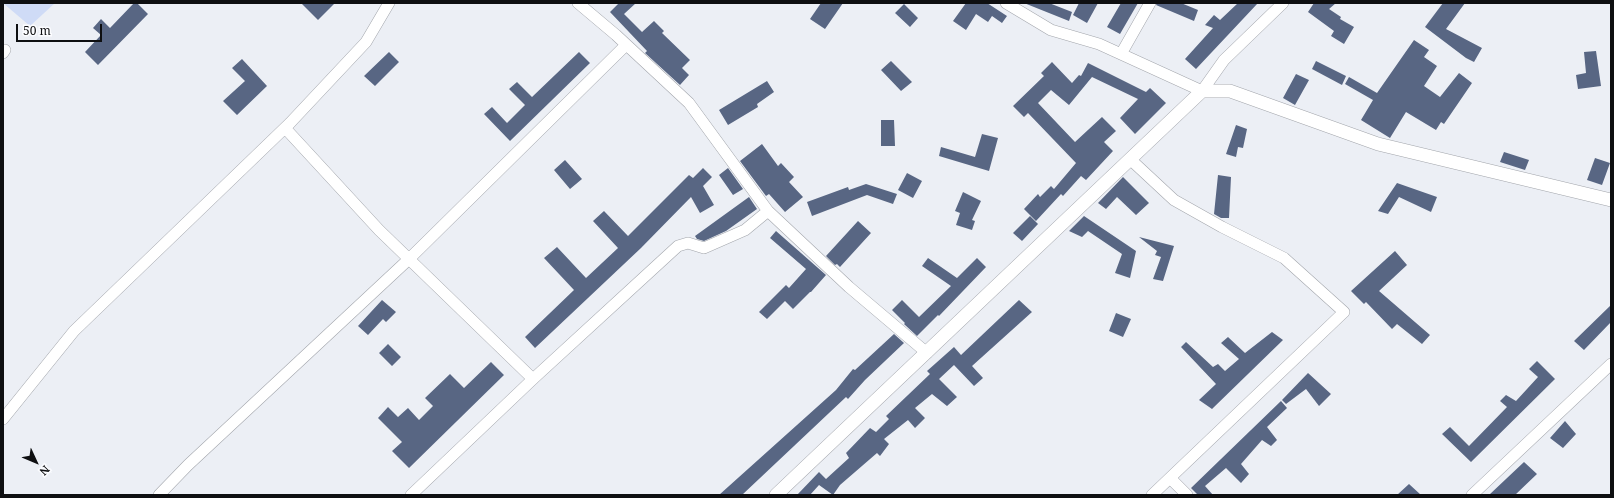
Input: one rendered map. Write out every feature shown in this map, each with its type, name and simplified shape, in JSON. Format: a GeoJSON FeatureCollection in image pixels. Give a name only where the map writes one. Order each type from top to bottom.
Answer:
{"type":"FeatureCollection","features":[{"type":"Feature","properties":{"kind":"street"},"geometry":{"type":"LineString","coordinates":[[3,419],[74,331],[285,128],[366,42],[389,3]]}},
{"type":"Feature","properties":{"kind":"street"},"geometry":{"type":"LineString","coordinates":[[578,3],[689,103],[768,211],[849,286],[926,353]]}},
{"type":"Feature","properties":{"kind":"street"},"geometry":{"type":"LineString","coordinates":[[1006,3],[1051,30],[1099,44],[1202,91],[1230,91],[1378,144],[1611,200]]}},
{"type":"Feature","properties":{"kind":"street"},"geometry":{"type":"LineString","coordinates":[[1120,54],[1150,3]]}},
{"type":"Feature","properties":{"kind":"street"},"geometry":{"type":"LineString","coordinates":[[776,495],[1131,160],[1202,91],[1224,60],[1284,3]]}},
{"type":"Feature","properties":{"kind":"street"},"geometry":{"type":"LineString","coordinates":[[158,495],[188,465],[409,259],[626,45]]}},
{"type":"Feature","properties":{"kind":"street"},"geometry":{"type":"LineString","coordinates":[[285,128],[379,230],[533,379]]}},
{"type":"Feature","properties":{"kind":"street"},"geometry":{"type":"LineString","coordinates":[[1131,160],[1174,200],[1222,227],[1284,258],[1344,312],[1152,495]]}},
{"type":"Feature","properties":{"kind":"street"},"geometry":{"type":"LineString","coordinates":[[411,495],[533,379],[678,246],[688,243],[704,248],[745,230],[768,211]]}},
{"type":"Feature","properties":{"kind":"street"},"geometry":{"type":"LineString","coordinates":[[1472,495],[1611,364]]}},
{"type":"Feature","properties":{"kind":"street"},"geometry":{"type":"LineString","coordinates":[[1170,478],[1187,495]]}},
{"type":"Feature","properties":{"kind":"shaded area"},"geometry":{"type":"Polygon","coordinates":[[[3,3],[55,3],[30,26],[3,3]]]}},
{"type":"Feature","properties":{"kind":"building"},"geometry":{"type":"Polygon","coordinates":[[[134,3],[137,3],[148,14],[98,65],[85,52],[101,35],[93,28],[101,19],[110,28],[134,3]]]}},
{"type":"Feature","properties":{"kind":"building"},"geometry":{"type":"Polygon","coordinates":[[[301,3],[335,3],[318,20],[301,3]]]}},
{"type":"Feature","properties":{"kind":"building"},"geometry":{"type":"Polygon","coordinates":[[[619,3],[636,3],[624,14],[642,32],[654,21],[664,31],[662,33],[690,60],[682,68],[689,75],[680,85],[645,53],[647,51],[610,12],[619,3]]]}},
{"type":"Feature","properties":{"kind":"building"},"geometry":{"type":"Polygon","coordinates":[[[821,3],[843,3],[825,29],[810,19],[821,3]]]}},
{"type":"Feature","properties":{"kind":"building"},"geometry":{"type":"Polygon","coordinates":[[[966,3],[987,3],[1007,16],[1002,23],[992,16],[988,22],[976,14],[966,30],[953,21],[966,3]]]}},
{"type":"Feature","properties":{"kind":"building"},"geometry":{"type":"Polygon","coordinates":[[[1024,3],[1049,3],[1072,12],[1069,21],[1024,3]]]}},
{"type":"Feature","properties":{"kind":"building"},"geometry":{"type":"Polygon","coordinates":[[[1079,3],[1098,3],[1087,23],[1073,15],[1079,3]]]}},
{"type":"Feature","properties":{"kind":"building"},"geometry":{"type":"Polygon","coordinates":[[[1121,3],[1138,3],[1120,34],[1107,27],[1121,3]]]}},
{"type":"Feature","properties":{"kind":"building"},"geometry":{"type":"Polygon","coordinates":[[[1157,3],[1181,3],[1198,10],[1194,21],[1156,5],[1157,3]]]}},
{"type":"Feature","properties":{"kind":"building"},"geometry":{"type":"Polygon","coordinates":[[[1238,3],[1258,3],[1196,69],[1185,59],[1213,28],[1205,25],[1214,15],[1220,20],[1238,3]]]}},
{"type":"Feature","properties":{"kind":"building"},"geometry":{"type":"Polygon","coordinates":[[[1314,3],[1336,3],[1329,9],[1341,17],[1340,19],[1354,27],[1344,44],[1331,36],[1334,31],[1308,12],[1314,3]]]}},
{"type":"Feature","properties":{"kind":"building"},"geometry":{"type":"Polygon","coordinates":[[[1443,3],[1465,3],[1446,29],[1482,48],[1474,62],[1466,58],[1425,27],[1443,3]]]}},
{"type":"Feature","properties":{"kind":"building"},"geometry":{"type":"Polygon","coordinates":[[[904,4],[918,18],[910,27],[895,13],[904,4]]]}},
{"type":"Feature","properties":{"kind":"building"},"geometry":{"type":"Polygon","coordinates":[[[1414,40],[1429,50],[1424,57],[1437,66],[1424,86],[1440,97],[1459,73],[1472,83],[1444,124],[1441,122],[1436,130],[1406,112],[1390,138],[1361,120],[1373,100],[1345,84],[1349,77],[1377,93],[1414,40]]]}},
{"type":"Feature","properties":{"kind":"building"},"geometry":{"type":"Polygon","coordinates":[[[1596,51],[1601,86],[1578,89],[1576,75],[1586,73],[1584,52],[1596,51]]]}},
{"type":"Feature","properties":{"kind":"building"},"geometry":{"type":"Polygon","coordinates":[[[389,52],[399,62],[375,86],[364,76],[389,52]]]}},
{"type":"Feature","properties":{"kind":"building"},"geometry":{"type":"Polygon","coordinates":[[[579,52],[590,63],[510,141],[484,114],[492,107],[507,123],[525,105],[509,89],[517,82],[532,97],[579,52]]]}},
{"type":"Feature","properties":{"kind":"building"},"geometry":{"type":"Polygon","coordinates":[[[242,59],[267,86],[237,115],[223,101],[245,81],[232,68],[242,59]]]}},
{"type":"Feature","properties":{"kind":"building"},"geometry":{"type":"Polygon","coordinates":[[[891,61],[912,82],[901,91],[881,70],[891,61]]]}},
{"type":"Feature","properties":{"kind":"building"},"geometry":{"type":"Polygon","coordinates":[[[1316,61],[1346,76],[1342,85],[1312,69],[1316,61]]]}},
{"type":"Feature","properties":{"kind":"building"},"geometry":{"type":"Polygon","coordinates":[[[1052,62],[1072,83],[1079,75],[1081,76],[1088,63],[1146,92],[1150,88],[1166,103],[1135,134],[1120,118],[1138,99],[1092,77],[1069,105],[1051,90],[1038,103],[1075,142],[1102,117],[1116,131],[1104,142],[1113,151],[1086,180],[1081,176],[1063,196],[1061,194],[1036,221],[1024,209],[1038,194],[1040,197],[1051,186],[1054,189],[1076,163],[1028,113],[1024,117],[1013,106],[1044,76],[1041,73],[1052,62]]]}},
{"type":"Feature","properties":{"kind":"building"},"geometry":{"type":"Polygon","coordinates":[[[1296,74],[1309,80],[1295,105],[1283,98],[1296,74]]]}},
{"type":"Feature","properties":{"kind":"building"},"geometry":{"type":"Polygon","coordinates":[[[767,81],[774,92],[757,104],[758,107],[728,125],[719,110],[767,81]]]}},
{"type":"Feature","properties":{"kind":"building"},"geometry":{"type":"Polygon","coordinates":[[[881,120],[894,120],[895,146],[881,146],[881,120]]]}},
{"type":"Feature","properties":{"kind":"building"},"geometry":{"type":"Polygon","coordinates":[[[1236,125],[1247,129],[1243,148],[1238,147],[1236,157],[1226,154],[1236,125]]]}},
{"type":"Feature","properties":{"kind":"building"},"geometry":{"type":"Polygon","coordinates":[[[982,134],[998,138],[989,171],[939,156],[941,147],[975,157],[982,134]]]}},
{"type":"Feature","properties":{"kind":"building"},"geometry":{"type":"Polygon","coordinates":[[[762,144],[778,166],[781,163],[794,177],[789,182],[803,197],[785,212],[769,194],[766,196],[740,161],[762,144]]]}},
{"type":"Feature","properties":{"kind":"building"},"geometry":{"type":"Polygon","coordinates":[[[1504,152],[1529,160],[1525,170],[1500,162],[1504,152]]]}},
{"type":"Feature","properties":{"kind":"building"},"geometry":{"type":"Polygon","coordinates":[[[1595,158],[1610,163],[1602,185],[1587,180],[1595,158]]]}},
{"type":"Feature","properties":{"kind":"building"},"geometry":{"type":"Polygon","coordinates":[[[565,160],[582,179],[570,189],[554,170],[565,160]]]}},
{"type":"Feature","properties":{"kind":"building"},"geometry":{"type":"Polygon","coordinates":[[[703,168],[712,177],[703,186],[714,205],[700,213],[691,197],[641,248],[535,348],[525,337],[574,290],[544,258],[557,247],[586,278],[618,248],[593,221],[604,211],[628,236],[689,175],[693,178],[703,168]]]}},
{"type":"Feature","properties":{"kind":"building"},"geometry":{"type":"Polygon","coordinates":[[[728,168],[743,189],[733,195],[719,175],[728,168]]]}},
{"type":"Feature","properties":{"kind":"building"},"geometry":{"type":"Polygon","coordinates":[[[907,173],[922,181],[913,198],[898,190],[907,173]]]}},
{"type":"Feature","properties":{"kind":"building"},"geometry":{"type":"Polygon","coordinates":[[[1218,175],[1231,177],[1229,218],[1221,218],[1214,214],[1218,175]]]}},
{"type":"Feature","properties":{"kind":"building"},"geometry":{"type":"Polygon","coordinates":[[[1123,177],[1149,203],[1136,215],[1117,197],[1106,209],[1098,203],[1123,177]]]}},
{"type":"Feature","properties":{"kind":"building"},"geometry":{"type":"Polygon","coordinates":[[[1397,183],[1437,197],[1431,212],[1399,197],[1388,214],[1378,211],[1397,183]]]}},
{"type":"Feature","properties":{"kind":"building"},"geometry":{"type":"Polygon","coordinates":[[[866,184],[897,194],[893,204],[867,195],[812,216],[807,202],[848,187],[849,190],[866,184]]]}},
{"type":"Feature","properties":{"kind":"building"},"geometry":{"type":"Polygon","coordinates":[[[963,192],[981,201],[972,220],[975,221],[972,230],[956,225],[960,213],[955,211],[963,192]]]}},
{"type":"Feature","properties":{"kind":"building"},"geometry":{"type":"Polygon","coordinates":[[[749,197],[757,209],[726,231],[704,241],[697,239],[695,236],[749,197]]]}},
{"type":"Feature","properties":{"kind":"building"},"geometry":{"type":"Polygon","coordinates":[[[1030,216],[1038,224],[1022,241],[1013,233],[1030,216]]]}},
{"type":"Feature","properties":{"kind":"building"},"geometry":{"type":"Polygon","coordinates":[[[1084,216],[1136,251],[1130,278],[1115,273],[1122,254],[1088,231],[1082,237],[1069,231],[1084,216]]]}},
{"type":"Feature","properties":{"kind":"building"},"geometry":{"type":"Polygon","coordinates":[[[858,221],[871,233],[840,267],[837,264],[835,265],[826,256],[858,221]]]}},
{"type":"Feature","properties":{"kind":"building"},"geometry":{"type":"Polygon","coordinates":[[[776,231],[826,275],[793,309],[785,301],[767,319],[759,312],[786,285],[789,288],[806,269],[770,238],[776,231]]]}},
{"type":"Feature","properties":{"kind":"building"},"geometry":{"type":"Polygon","coordinates":[[[1139,237],[1174,246],[1163,281],[1153,279],[1161,257],[1155,255],[1157,251],[1139,237]]]}},
{"type":"Feature","properties":{"kind":"building"},"geometry":{"type":"Polygon","coordinates":[[[1395,251],[1407,265],[1379,291],[1430,335],[1422,344],[1397,324],[1392,329],[1366,302],[1364,304],[1351,291],[1395,251]]]}},
{"type":"Feature","properties":{"kind":"building"},"geometry":{"type":"Polygon","coordinates":[[[928,258],[957,278],[977,258],[986,267],[939,316],[938,315],[917,336],[892,310],[902,300],[919,317],[951,286],[922,266],[928,258]]]}},
{"type":"Feature","properties":{"kind":"building"},"geometry":{"type":"Polygon","coordinates":[[[382,300],[396,312],[386,322],[383,319],[368,335],[358,326],[382,300]]]}},
{"type":"Feature","properties":{"kind":"building"},"geometry":{"type":"Polygon","coordinates":[[[1019,300],[1032,312],[972,366],[983,378],[974,386],[954,365],[939,379],[957,397],[947,406],[932,394],[915,408],[925,418],[915,428],[908,420],[884,439],[889,444],[880,456],[877,453],[840,485],[833,495],[819,485],[810,495],[797,495],[819,472],[826,479],[849,458],[846,453],[870,428],[876,432],[889,419],[886,416],[930,374],[927,371],[954,347],[961,355],[1019,300]]]}},
{"type":"Feature","properties":{"kind":"building"},"geometry":{"type":"Polygon","coordinates":[[[1611,305],[1611,322],[1584,350],[1574,341],[1611,305]]]}},
{"type":"Feature","properties":{"kind":"building"},"geometry":{"type":"Polygon","coordinates":[[[1116,313],[1131,319],[1123,337],[1109,331],[1116,313]]]}},
{"type":"Feature","properties":{"kind":"building"},"geometry":{"type":"Polygon","coordinates":[[[1272,332],[1283,340],[1212,409],[1199,400],[1216,384],[1181,347],[1186,342],[1213,367],[1218,364],[1225,371],[1239,359],[1221,343],[1228,337],[1245,353],[1272,332]]]}},
{"type":"Feature","properties":{"kind":"building"},"geometry":{"type":"Polygon","coordinates":[[[894,334],[904,343],[865,380],[848,399],[846,397],[742,495],[719,495],[836,390],[853,369],[855,370],[894,334]]]}},
{"type":"Feature","properties":{"kind":"building"},"geometry":{"type":"Polygon","coordinates":[[[388,344],[401,357],[392,366],[379,353],[388,344]]]}},
{"type":"Feature","properties":{"kind":"building"},"geometry":{"type":"Polygon","coordinates":[[[1537,361],[1555,379],[1471,462],[1442,434],[1450,427],[1469,446],[1507,407],[1500,401],[1506,395],[1516,401],[1538,377],[1529,369],[1537,361]]]}},
{"type":"Feature","properties":{"kind":"building"},"geometry":{"type":"Polygon","coordinates":[[[491,362],[504,375],[409,468],[392,451],[402,442],[378,418],[388,407],[398,417],[408,408],[419,420],[433,406],[425,398],[450,374],[464,388],[491,362]]]}},
{"type":"Feature","properties":{"kind":"building"},"geometry":{"type":"Polygon","coordinates":[[[1308,373],[1331,394],[1319,406],[1306,389],[1286,404],[1282,400],[1308,373]]]}},
{"type":"Feature","properties":{"kind":"building"},"geometry":{"type":"Polygon","coordinates":[[[1281,401],[1287,408],[1267,427],[1277,440],[1271,446],[1262,440],[1241,464],[1249,474],[1241,483],[1226,468],[1205,486],[1213,495],[1198,495],[1191,488],[1281,401]]]}},
{"type":"Feature","properties":{"kind":"building"},"geometry":{"type":"Polygon","coordinates":[[[1565,421],[1576,434],[1563,448],[1550,438],[1565,421]]]}},
{"type":"Feature","properties":{"kind":"building"},"geometry":{"type":"Polygon","coordinates":[[[1524,462],[1537,474],[1515,495],[1489,495],[1524,462]]]}},
{"type":"Feature","properties":{"kind":"building"},"geometry":{"type":"Polygon","coordinates":[[[1409,484],[1421,495],[1397,495],[1409,484]]]}}]}
